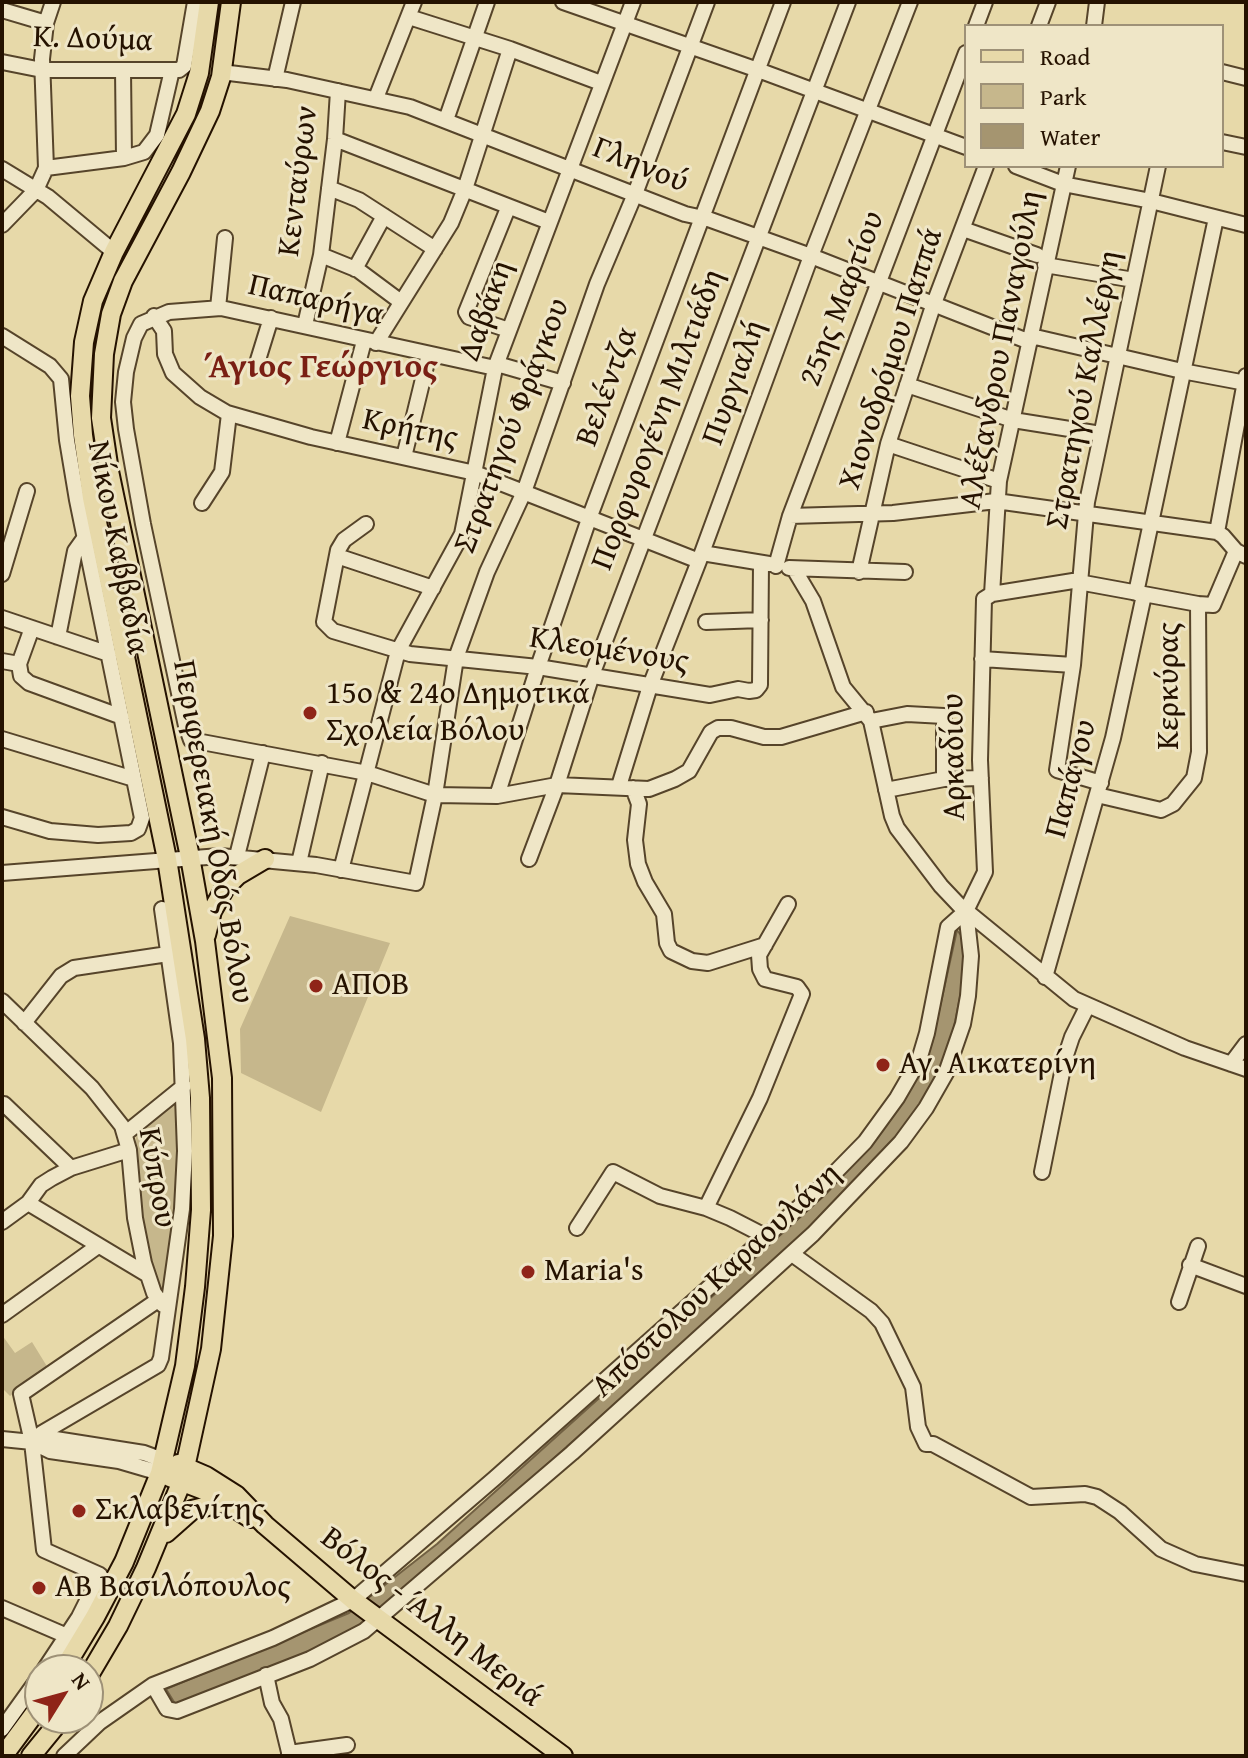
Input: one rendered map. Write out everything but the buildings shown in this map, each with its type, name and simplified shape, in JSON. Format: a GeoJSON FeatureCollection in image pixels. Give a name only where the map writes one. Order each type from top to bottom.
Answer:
{"type":"FeatureCollection","features":[{"type":"Feature","properties":{"kind":"main road","name":"Περιφερειακή Οδός Βόλου"},"geometry":{"type":"LineString","coordinates":[[73,1654],[124,1562],[162,1466],[185,1366],[201,1210],[200,1098],[195,1039],[167,859],[92,498],[81,413],[82,361],[87,326],[102,277],[186,114],[199,73],[209,2]]}},
{"type":"Feature","properties":{"kind":"main road","name":"Περιφερειακή Οδός Βόλου"},"geometry":{"type":"LineString","coordinates":[[101,1654],[159,1541],[184,1474],[211,1349],[223,1236],[222,1078],[205,941],[109,471],[101,418],[102,383],[111,314],[123,281],[202,131],[221,72],[231,2]]}},
{"type":"Feature","properties":{"kind":"main road"},"geometry":{"type":"LineString","coordinates":[[205,941],[212,911],[225,888],[245,870],[265,859]]}},
{"type":"Feature","properties":{"kind":"main road","name":"Βόλος - Άλλη Μεριά"},"geometry":{"type":"LineString","coordinates":[[162,1466],[184,1474],[206,1476],[236,1495],[265,1525],[353,1600],[563,1756]]}},
{"type":"Feature","properties":{"kind":"main road","name":"Βόλος - Άλλη Μεριά"},"geometry":{"type":"LineString","coordinates":[[184,1474],[265,1525]]}},
{"type":"Feature","properties":{"kind":"main road"},"geometry":{"type":"LineString","coordinates":[[159,1541],[187,1513],[201,1506],[224,1502]]}},
{"type":"Feature","properties":{"kind":"main road"},"geometry":{"type":"LineString","coordinates":[[3,1756],[24,1728]]}},
{"type":"Feature","properties":{"kind":"main road"},"geometry":{"type":"LineString","coordinates":[[31,1756],[49,1734]]}},
{"type":"Feature","properties":{"kind":"street"},"geometry":{"type":"LineString","coordinates":[[2,225],[36,190],[46,168],[42,70],[46,23],[53,2]]}},
{"type":"Feature","properties":{"kind":"street"},"geometry":{"type":"LineString","coordinates":[[46,168],[124,158],[144,152],[157,135],[195,2]]}},
{"type":"Feature","properties":{"kind":"street"},"geometry":{"type":"LineString","coordinates":[[275,79],[293,2]]}},
{"type":"Feature","properties":{"kind":"street"},"geometry":{"type":"LineString","coordinates":[[376,98],[414,2]]}},
{"type":"Feature","properties":{"kind":"street"},"geometry":{"type":"LineString","coordinates":[[446,120],[487,2]]}},
{"type":"Feature","properties":{"kind":"street"},"geometry":{"type":"LineString","coordinates":[[563,2],[964,146]]}},
{"type":"Feature","properties":{"kind":"street","name":"Δαβάκη"},"geometry":{"type":"LineString","coordinates":[[341,870],[398,651],[462,534],[496,366],[633,2]]}},
{"type":"Feature","properties":{"kind":"street","name":"Στρατηγού Φράγκου"},"geometry":{"type":"LineString","coordinates":[[341,870],[416,883],[435,795],[456,658],[487,572],[524,492],[597,284],[635,194],[707,2]]}},
{"type":"Feature","properties":{"kind":"street","name":"Βελέντζα"},"geometry":{"type":"LineString","coordinates":[[497,796],[590,516],[783,2]]}},
{"type":"Feature","properties":{"kind":"street","name":"Πορφυρογένη Μιλτιάδη"},"geometry":{"type":"LineString","coordinates":[[529,859],[557,785],[592,675],[848,2]]}},
{"type":"Feature","properties":{"kind":"street","name":"Πυργιαλή"},"geometry":{"type":"LineString","coordinates":[[626,787],[650,686],[910,2]]}},
{"type":"Feature","properties":{"kind":"street"},"geometry":{"type":"LineString","coordinates":[[977,24],[985,2]]}},
{"type":"Feature","properties":{"kind":"street"},"geometry":{"type":"LineString","coordinates":[[1040,24],[1048,2]]}},
{"type":"Feature","properties":{"kind":"street"},"geometry":{"type":"LineString","coordinates":[[1094,24],[1097,2]]}},
{"type":"Feature","properties":{"kind":"street"},"geometry":{"type":"LineString","coordinates":[[2,10],[46,23]]}},
{"type":"Feature","properties":{"kind":"street"},"geometry":{"type":"LineString","coordinates":[[409,17],[510,49],[601,83]]}},
{"type":"Feature","properties":{"kind":"street"},"geometry":{"type":"LineString","coordinates":[[337,443],[370,342],[401,302],[451,223],[510,49]]}},
{"type":"Feature","properties":{"kind":"street","name":"25ης Μαρτίου"},"geometry":{"type":"LineString","coordinates":[[769,564],[880,284],[964,58]]}},
{"type":"Feature","properties":{"kind":"street","name":"Κ. Δούμα"},"geometry":{"type":"LineString","coordinates":[[2,62],[42,70],[177,69]]}},
{"type":"Feature","properties":{"kind":"street"},"geometry":{"type":"LineString","coordinates":[[123,70],[124,158]]}},
{"type":"Feature","properties":{"kind":"street","name":"Γληνού"},"geometry":{"type":"LineString","coordinates":[[221,72],[376,98],[446,120],[685,214],[811,256],[933,306],[1030,339],[1118,355],[1182,371],[1245,380]]}},
{"type":"Feature","properties":{"kind":"street"},"geometry":{"type":"LineString","coordinates":[[1224,72],[1246,78]]}},
{"type":"Feature","properties":{"kind":"street","name":"Κενταύρων"},"geometry":{"type":"LineString","coordinates":[[305,325],[321,255],[338,91]]}},
{"type":"Feature","properties":{"kind":"street"},"geometry":{"type":"LineString","coordinates":[[335,139],[549,222]]}},
{"type":"Feature","properties":{"kind":"street"},"geometry":{"type":"LineString","coordinates":[[1224,142],[1246,147]]}},
{"type":"Feature","properties":{"kind":"street","name":"Χιονοδρόμου Παππά"},"geometry":{"type":"LineString","coordinates":[[859,572],[888,444],[933,306],[985,168]]}},
{"type":"Feature","properties":{"kind":"street"},"geometry":{"type":"LineString","coordinates":[[1021,168],[1063,184],[1151,201],[1246,225]]}},
{"type":"Feature","properties":{"kind":"street","name":"Αλέξανδρου Παναγούλη"},"geometry":{"type":"LineString","coordinates":[[988,596],[999,481],[1030,339],[1041,260],[1067,168]]}},
{"type":"Feature","properties":{"kind":"street","name":"Στρατηγού Καλλέργη"},"geometry":{"type":"LineString","coordinates":[[1099,789],[1057,770],[1073,665],[1085,514],[1158,168]]}},
{"type":"Feature","properties":{"kind":"street"},"geometry":{"type":"LineString","coordinates":[[2,169],[36,190],[114,252]]}},
{"type":"Feature","properties":{"kind":"street"},"geometry":{"type":"LineString","coordinates":[[329,188],[359,200],[435,249]]}},
{"type":"Feature","properties":{"kind":"street"},"geometry":{"type":"LineString","coordinates":[[508,208],[466,314],[509,330]]}},
{"type":"Feature","properties":{"kind":"street"},"geometry":{"type":"LineString","coordinates":[[355,269],[384,216]]}},
{"type":"Feature","properties":{"kind":"street","name":"Παπάγου"},"geometry":{"type":"LineString","coordinates":[[1045,977],[1113,738],[1151,523],[1216,218]]}},
{"type":"Feature","properties":{"kind":"street"},"geometry":{"type":"LineString","coordinates":[[963,229],[1041,260],[1134,280]]}},
{"type":"Feature","properties":{"kind":"street"},"geometry":{"type":"LineString","coordinates":[[218,308],[225,238]]}},
{"type":"Feature","properties":{"kind":"street"},"geometry":{"type":"LineString","coordinates":[[321,255],[374,280],[401,302]]}},
{"type":"Feature","properties":{"kind":"street","name":"Παπαρήγα"},"geometry":{"type":"LineString","coordinates":[[154,316],[184,309],[218,308],[563,383]]}},
{"type":"Feature","properties":{"kind":"street"},"geometry":{"type":"LineString","coordinates":[[154,316],[141,324],[134,338],[124,388],[126,429],[186,726],[188,735],[195,742],[322,763],[367,773],[435,795],[497,796],[557,785],[646,789],[658,786],[689,771],[711,732],[718,728],[731,728],[764,737],[781,737],[868,717],[907,714],[944,716],[944,779]]}},
{"type":"Feature","properties":{"kind":"street","name":"Κρήτης"},"geometry":{"type":"LineString","coordinates":[[154,316],[166,335],[165,354],[173,373],[200,397],[229,414],[337,443],[475,473],[701,557],[794,569],[905,572]]}},
{"type":"Feature","properties":{"kind":"street"},"geometry":{"type":"LineString","coordinates":[[258,360],[271,318]]}},
{"type":"Feature","properties":{"kind":"street","name":"Νίκου Καββαδία"},"geometry":{"type":"LineString","coordinates":[[2,338],[57,372],[62,383],[67,440],[141,811],[138,829],[128,834],[61,833],[2,817]]}},
{"type":"Feature","properties":{"kind":"street"},"geometry":{"type":"LineString","coordinates":[[404,457],[429,354]]}},
{"type":"Feature","properties":{"kind":"street"},"geometry":{"type":"LineString","coordinates":[[1217,532],[1240,450],[1245,380]]}},
{"type":"Feature","properties":{"kind":"street"},"geometry":{"type":"LineString","coordinates":[[907,385],[1013,420],[1101,434]]}},
{"type":"Feature","properties":{"kind":"street"},"geometry":{"type":"LineString","coordinates":[[202,503],[222,472],[229,414]]}},
{"type":"Feature","properties":{"kind":"street"},"geometry":{"type":"LineString","coordinates":[[888,444],[999,481]]}},
{"type":"Feature","properties":{"kind":"street"},"geometry":{"type":"LineString","coordinates":[[2,574],[27,491]]}},
{"type":"Feature","properties":{"kind":"street"},"geometry":{"type":"LineString","coordinates":[[790,516],[872,513],[996,501],[1217,532],[1241,553]]}},
{"type":"Feature","properties":{"kind":"street"},"geometry":{"type":"LineString","coordinates":[[366,524],[344,540],[337,556],[433,588]]}},
{"type":"Feature","properties":{"kind":"street"},"geometry":{"type":"LineString","coordinates":[[58,637],[75,551],[85,537]]}},
{"type":"Feature","properties":{"kind":"street","name":"Κερκύρας"},"geometry":{"type":"LineString","coordinates":[[1099,789],[1161,810],[1173,804],[1194,778],[1199,752],[1198,604],[1213,605],[1241,553]]}},
{"type":"Feature","properties":{"kind":"street","name":"Κλεομένους"},"geometry":{"type":"LineString","coordinates":[[337,556],[325,618],[327,628],[398,651],[538,667],[710,695],[738,689],[756,690],[762,680],[761,620],[769,564]]}},
{"type":"Feature","properties":{"kind":"street"},"geometry":{"type":"LineString","coordinates":[[794,569],[813,601],[843,687],[868,717],[892,816],[905,842],[941,886],[1045,977],[1087,1007],[1185,1048],[1246,1069]]}},
{"type":"Feature","properties":{"kind":"street"},"geometry":{"type":"LineString","coordinates":[[988,596],[1081,581],[1198,604]]}},
{"type":"Feature","properties":{"kind":"street","name":"Αρκαδίου"},"geometry":{"type":"LineString","coordinates":[[64,1756],[100,1722],[153,1685],[273,1638],[353,1600],[816,1192],[865,1142],[911,1076],[927,1033],[948,927],[966,911],[986,868],[981,778],[982,659],[988,596]]}},
{"type":"Feature","properties":{"kind":"street"},"geometry":{"type":"LineString","coordinates":[[2,618],[109,654]]}},
{"type":"Feature","properties":{"kind":"street"},"geometry":{"type":"LineString","coordinates":[[706,622],[761,620]]}},
{"type":"Feature","properties":{"kind":"street"},"geometry":{"type":"LineString","coordinates":[[32,628],[19,664],[21,676],[29,683],[122,717]]}},
{"type":"Feature","properties":{"kind":"street"},"geometry":{"type":"LineString","coordinates":[[982,659],[1073,665]]}},
{"type":"Feature","properties":{"kind":"street"},"geometry":{"type":"LineString","coordinates":[[2,661],[19,664]]}},
{"type":"Feature","properties":{"kind":"street"},"geometry":{"type":"LineString","coordinates":[[2,739],[134,779]]}},
{"type":"Feature","properties":{"kind":"street"},"geometry":{"type":"LineString","coordinates":[[237,856],[263,753]]}},
{"type":"Feature","properties":{"kind":"street"},"geometry":{"type":"LineString","coordinates":[[299,863],[322,763]]}},
{"type":"Feature","properties":{"kind":"street"},"geometry":{"type":"LineString","coordinates":[[886,790],[944,779],[981,778]]}},
{"type":"Feature","properties":{"kind":"street"},"geometry":{"type":"LineString","coordinates":[[626,787],[639,804],[635,840],[638,864],[664,914],[667,943],[671,951],[692,961],[708,963],[765,945]]}},
{"type":"Feature","properties":{"kind":"street"},"geometry":{"type":"LineString","coordinates":[[2,873],[237,856],[341,870]]}},
{"type":"Feature","properties":{"kind":"street"},"geometry":{"type":"LineString","coordinates":[[706,1208],[760,1098],[802,994],[797,987],[765,979],[759,963],[765,945],[788,904]]}},
{"type":"Feature","properties":{"kind":"street"},"geometry":{"type":"LineString","coordinates":[[32,1442],[42,1433],[158,1365],[164,1304],[184,1192],[184,1086],[162,909]]}},
{"type":"Feature","properties":{"kind":"street","name":"Απόστολου Καραουλάνη"},"geometry":{"type":"LineString","coordinates":[[153,1685],[167,1709],[175,1712],[310,1659],[349,1640],[379,1620],[572,1453],[792,1254],[901,1142],[946,1073],[960,1034],[968,996],[971,956],[966,911]]}},
{"type":"Feature","properties":{"kind":"street"},"geometry":{"type":"LineString","coordinates":[[24,1023],[61,976],[74,968],[168,954]]}},
{"type":"Feature","properties":{"kind":"street","name":"Κύπρου"},"geometry":{"type":"LineString","coordinates":[[2,1001],[92,1088],[126,1133],[135,1218],[148,1275],[164,1304]]}},
{"type":"Feature","properties":{"kind":"street"},"geometry":{"type":"LineString","coordinates":[[1042,1172],[1065,1058],[1087,1007]]}},
{"type":"Feature","properties":{"kind":"street"},"geometry":{"type":"LineString","coordinates":[[1231,1064],[1246,1044]]}},
{"type":"Feature","properties":{"kind":"street"},"geometry":{"type":"LineString","coordinates":[[126,1133],[184,1086]]}},
{"type":"Feature","properties":{"kind":"street"},"geometry":{"type":"LineString","coordinates":[[4,1104],[71,1168]]}},
{"type":"Feature","properties":{"kind":"street"},"geometry":{"type":"LineString","coordinates":[[2,1222],[28,1203],[41,1185],[71,1168],[129,1150]]}},
{"type":"Feature","properties":{"kind":"street"},"geometry":{"type":"LineString","coordinates":[[577,1228],[613,1172],[660,1196],[706,1208],[765,1236]]}},
{"type":"Feature","properties":{"kind":"street"},"geometry":{"type":"LineString","coordinates":[[28,1203],[148,1275]]}},
{"type":"Feature","properties":{"kind":"street"},"geometry":{"type":"LineString","coordinates":[[2,1315],[98,1246]]}},
{"type":"Feature","properties":{"kind":"street"},"geometry":{"type":"LineString","coordinates":[[1179,1302],[1198,1246]]}},
{"type":"Feature","properties":{"kind":"street"},"geometry":{"type":"LineString","coordinates":[[792,1254],[871,1311],[882,1323],[913,1387],[918,1427],[926,1444],[933,1444],[1031,1497],[1085,1494],[1097,1497],[1113,1506],[1161,1549],[1195,1564],[1246,1574]]}},
{"type":"Feature","properties":{"kind":"street"},"geometry":{"type":"LineString","coordinates":[[1190,1265],[1246,1286]]}},
{"type":"Feature","properties":{"kind":"street"},"geometry":{"type":"LineString","coordinates":[[55,1654],[100,1575],[44,1550],[32,1442],[20,1399],[24,1391],[164,1304]]}},
{"type":"Feature","properties":{"kind":"street"},"geometry":{"type":"LineString","coordinates":[[2,1439],[32,1442],[49,1438],[144,1453],[162,1466]]}},
{"type":"Feature","properties":{"kind":"street"},"geometry":{"type":"LineString","coordinates":[[2,1608],[67,1636]]}},
{"type":"Feature","properties":{"kind":"street"},"geometry":{"type":"LineString","coordinates":[[266,1675],[290,1754],[347,1745]]}},
{"type":"Feature","properties":{"kind":"street"},"geometry":{"type":"LineString","coordinates":[[2,1729],[24,1698]]}},
{"type":"Feature","properties":{"kind":"green space","name":"ΑΠΟΒ"},"geometry":{"type":"Polygon","coordinates":[[[290,916],[390,943],[321,1112],[241,1073],[240,1029],[290,916]]]}},
{"type":"Feature","properties":{"kind":"green space"},"geometry":{"type":"Polygon","coordinates":[[[180,1094],[183,1144],[166,1292],[159,1289],[156,1281],[136,1203],[136,1135],[149,1119],[180,1094]]]}},
{"type":"Feature","properties":{"kind":"green space"},"geometry":{"type":"Polygon","coordinates":[[[2,1335],[15,1353],[32,1342],[48,1368],[10,1396],[2,1388],[2,1335]]]}},
{"type":"Feature","properties":{"kind":"water"},"geometry":{"type":"Polygon","coordinates":[[[957,930],[970,947],[944,1066],[900,1137],[816,1225],[362,1629],[177,1707],[166,1689],[349,1613],[437,1544],[827,1193],[885,1126],[924,1064],[932,1043],[957,930]]]}},
{"type":"Feature","properties":{"kind":"place","name":"15ο & 24ο Δημοτικά Σχολεία Βόλου"},"geometry":{"type":"Point","coordinates":[310,713]}},
{"type":"Feature","properties":{"kind":"place","name":"ΑΠΟΒ"},"geometry":{"type":"Point","coordinates":[316,986]}},
{"type":"Feature","properties":{"kind":"place","name":"Αγ. Αικατερίνη"},"geometry":{"type":"Point","coordinates":[883,1065]}},
{"type":"Feature","properties":{"kind":"place","name":"Maria's"},"geometry":{"type":"Point","coordinates":[528,1272]}},
{"type":"Feature","properties":{"kind":"place","name":"Σκλαβενίτης"},"geometry":{"type":"Point","coordinates":[79,1511]}},
{"type":"Feature","properties":{"kind":"place","name":"ΑΒ Βασιλόπουλος"},"geometry":{"type":"Point","coordinates":[39,1588]}},
{"type":"Feature","properties":{"kind":"district","name":"Άγιος Γεώργιος"},"geometry":{"type":"Point","coordinates":[321,368]}}]}
